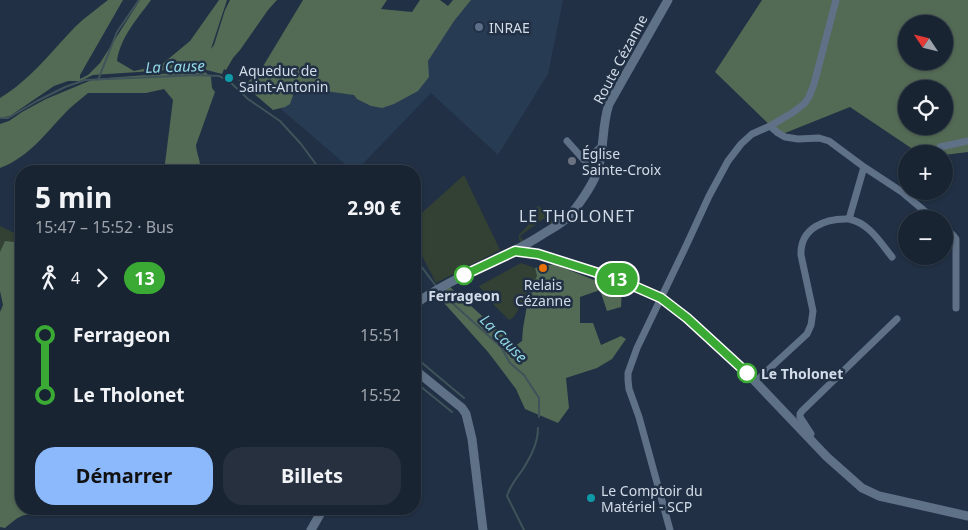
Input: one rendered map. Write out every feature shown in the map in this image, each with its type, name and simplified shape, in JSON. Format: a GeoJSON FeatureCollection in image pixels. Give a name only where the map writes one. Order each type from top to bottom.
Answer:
{"type":"FeatureCollection","features":[{"type":"Feature","properties":{"kind":"street","name":"Route Cézanne"},"geometry":{"type":"LineString","coordinates":[[421,300],[446,284],[515,251],[560,224],[573,212],[596,175],[609,104],[668,0]]}},
{"type":"Feature","properties":{"kind":"street"},"geometry":{"type":"LineString","coordinates":[[670,530],[628,380],[628,373],[637,348],[709,196],[728,162],[746,139],[792,113],[809,98],[836,0]]}},
{"type":"Feature","properties":{"kind":"street"},"geometry":{"type":"LineString","coordinates":[[770,126],[785,137],[824,139],[829,141],[864,167],[898,187]]}},
{"type":"Feature","properties":{"kind":"street"},"geometry":{"type":"LineString","coordinates":[[567,141],[587,161],[602,146]]}},
{"type":"Feature","properties":{"kind":"street"},"geometry":{"type":"LineString","coordinates":[[949,145],[968,141]]}},
{"type":"Feature","properties":{"kind":"street"},"geometry":{"type":"LineString","coordinates":[[849,219],[864,167]]}},
{"type":"Feature","properties":{"kind":"street"},"geometry":{"type":"LineString","coordinates":[[914,200],[924,210]]}},
{"type":"Feature","properties":{"kind":"street"},"geometry":{"type":"LineString","coordinates":[[755,382],[807,334],[811,325],[813,311],[801,249],[805,237],[812,229],[826,221],[838,218],[855,220],[874,234],[892,258]]}},
{"type":"Feature","properties":{"kind":"street"},"geometry":{"type":"LineString","coordinates":[[953,234],[956,239],[956,308]]}},
{"type":"Feature","properties":{"kind":"street"},"geometry":{"type":"LineString","coordinates":[[515,251],[538,254],[606,275],[632,284],[661,298],[687,318],[747,373],[827,458],[862,488],[879,496],[968,516]]}},
{"type":"Feature","properties":{"kind":"street"},"geometry":{"type":"LineString","coordinates":[[808,437],[811,434],[800,417],[802,411],[897,320]]}},
{"type":"Feature","properties":{"kind":"street"},"geometry":{"type":"LineString","coordinates":[[421,375],[462,408],[466,414],[472,439],[483,530]]}},
{"type":"Feature","properties":{"kind":"street"},"geometry":{"type":"LineString","coordinates":[[311,530],[320,515]]}},
{"type":"Feature","properties":{"kind":"shaded area"},"geometry":{"type":"Polygon","coordinates":[[[456,0],[563,0],[548,74],[498,155],[431,93],[362,165],[346,165],[274,103],[406,53],[456,0]]]}},
{"type":"Feature","properties":{"kind":"green space"},"geometry":{"type":"Polygon","coordinates":[[[108,0],[123,0],[80,75],[80,79],[88,75],[100,63],[140,0],[151,0],[125,37],[117,61],[134,71],[161,65],[190,41],[219,0],[227,0],[211,49],[230,0],[277,0],[222,74],[199,68],[93,75],[80,81],[68,81],[54,86],[10,116],[0,118],[0,98],[31,74],[75,27],[108,0]]]}},
{"type":"Feature","properties":{"kind":"green space"},"geometry":{"type":"Polygon","coordinates":[[[303,0],[387,0],[381,9],[412,12],[420,0],[440,0],[448,6],[453,0],[471,0],[454,21],[428,61],[429,77],[418,91],[394,104],[382,108],[371,106],[357,99],[354,95],[296,87],[290,104],[273,110],[238,80],[248,82],[262,68],[303,0]]]}},
{"type":"Feature","properties":{"kind":"green space"},"geometry":{"type":"Polygon","coordinates":[[[762,0],[968,0],[968,152],[953,154],[953,145],[907,145],[850,107],[780,135],[715,72],[762,0]]]}},
{"type":"Feature","properties":{"kind":"green space"},"geometry":{"type":"Polygon","coordinates":[[[205,72],[211,77],[212,88],[215,92],[196,145],[200,165],[165,165],[173,100],[164,89],[146,93],[88,93],[70,108],[30,150],[0,168],[0,124],[9,121],[46,99],[94,79],[205,72]]]}},
{"type":"Feature","properties":{"kind":"green space"},"geometry":{"type":"Polygon","coordinates":[[[464,175],[500,250],[436,283],[421,254],[421,214],[464,175]]]}},
{"type":"Feature","properties":{"kind":"green space"},"geometry":{"type":"Polygon","coordinates":[[[537,206],[544,209],[554,224],[551,226],[548,220],[543,219],[520,236],[524,242],[521,243],[519,235],[530,223],[537,206]]]}},
{"type":"Feature","properties":{"kind":"green space"},"geometry":{"type":"Polygon","coordinates":[[[0,226],[15,234],[15,247],[3,248],[0,252],[0,226]]]}},
{"type":"Feature","properties":{"kind":"green space"},"geometry":{"type":"Polygon","coordinates":[[[5,241],[15,243],[15,515],[31,515],[22,516],[14,520],[5,528],[0,527],[0,312],[3,305],[0,291],[0,252],[5,241]]]}},
{"type":"Feature","properties":{"kind":"green space"},"geometry":{"type":"Polygon","coordinates":[[[521,263],[535,268],[537,276],[514,317],[509,320],[479,286],[521,263]]]}},
{"type":"Feature","properties":{"kind":"green space"},"geometry":{"type":"Polygon","coordinates":[[[554,264],[599,282],[622,288],[621,307],[607,311],[600,290],[580,297],[580,323],[593,323],[601,345],[621,336],[626,339],[612,359],[597,368],[566,378],[569,408],[558,423],[525,409],[516,389],[488,352],[436,294],[449,286],[502,334],[510,344],[515,346],[522,341],[530,289],[537,276],[535,268],[554,264]]]}},
{"type":"Feature","properties":{"kind":"waterway"},"geometry":{"type":"LineString","coordinates":[[98,80],[117,32],[139,0]]}},
{"type":"Feature","properties":{"kind":"waterway","name":"La Cause"},"geometry":{"type":"LineString","coordinates":[[0,118],[8,118],[65,87],[85,80],[198,75],[219,76],[229,81],[248,99],[280,121],[317,165]]}},
{"type":"Feature","properties":{"kind":"waterway","name":"La Cause"},"geometry":{"type":"LineString","coordinates":[[421,266],[436,286]]}},
{"type":"Feature","properties":{"kind":"waterway","name":"La Cause"},"geometry":{"type":"LineString","coordinates":[[440,292],[501,347],[510,363],[524,375],[539,398],[539,417]]}},
{"type":"Feature","properties":{"kind":"waterway"},"geometry":{"type":"LineString","coordinates":[[421,362],[464,398]]}},
{"type":"Feature","properties":{"kind":"waterway"},"geometry":{"type":"LineString","coordinates":[[421,387],[452,412]]}},
{"type":"Feature","properties":{"kind":"waterway","name":"La Cause"},"geometry":{"type":"LineString","coordinates":[[524,530],[507,496],[531,454],[537,439],[538,428]]}},
{"type":"Feature","properties":{"kind":"bus line","name":"13"},"geometry":{"type":"LineString","coordinates":[[464,275],[515,251],[538,254],[620,280],[661,298],[702,331],[747,373]]}},
{"type":"Feature","properties":{"kind":"place","name":"INRAE"},"geometry":{"type":"Point","coordinates":[479,27]}},
{"type":"Feature","properties":{"kind":"place","name":"Aqueduc de Saint-Antonin"},"geometry":{"type":"Point","coordinates":[229,78]}},
{"type":"Feature","properties":{"kind":"place","name":"Église Sainte-Croix"},"geometry":{"type":"Point","coordinates":[572,161]}},
{"type":"Feature","properties":{"kind":"place","name":"Relais Cézanne"},"geometry":{"type":"Point","coordinates":[543,268]}},
{"type":"Feature","properties":{"kind":"place","name":"Ferrageon"},"geometry":{"type":"Point","coordinates":[464,275]}},
{"type":"Feature","properties":{"kind":"place","name":"Le Tholonet"},"geometry":{"type":"Point","coordinates":[747,373]}},
{"type":"Feature","properties":{"kind":"place","name":"Le Comptoir du Matériel - SCP"},"geometry":{"type":"Point","coordinates":[591,498]}},
{"type":"Feature","properties":{"kind":"district","name":"LE THOLONET"},"geometry":{"type":"Point","coordinates":[577,216]}}]}
